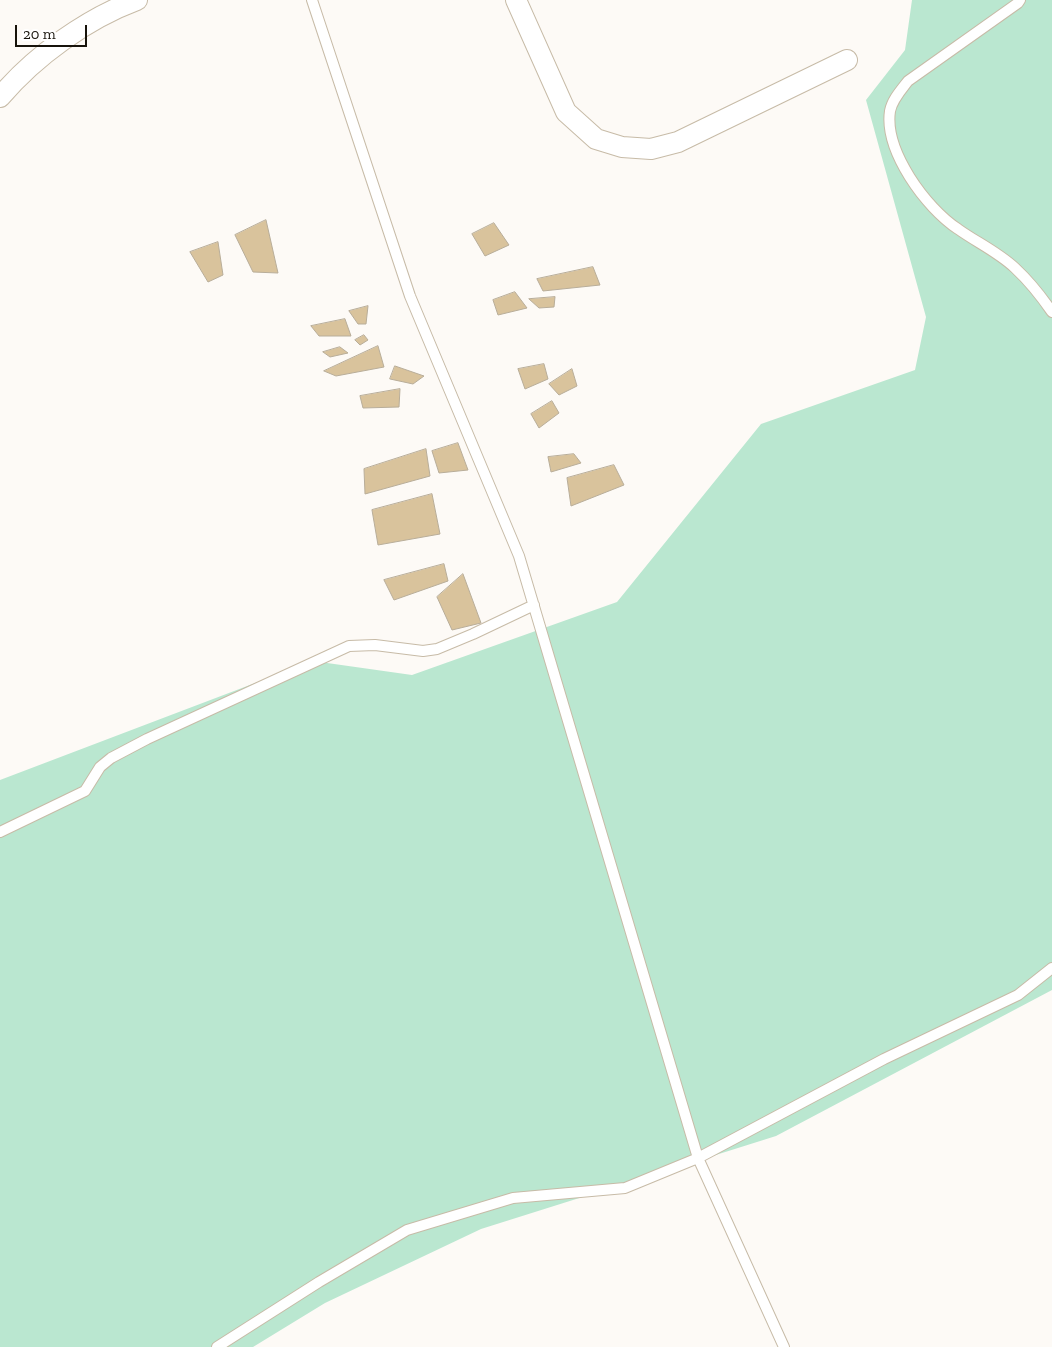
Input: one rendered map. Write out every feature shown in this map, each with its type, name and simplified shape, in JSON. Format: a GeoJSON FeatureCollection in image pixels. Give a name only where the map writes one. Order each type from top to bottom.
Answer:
{"type":"FeatureCollection","features":[{"type":"Feature","properties":{"kind":"street"},"geometry":{"type":"LineString","coordinates":[[0,97],[13,82],[71,33],[137,0]]}},
{"type":"Feature","properties":{"kind":"street"},"geometry":{"type":"LineString","coordinates":[[516,0],[566,112],[596,139],[622,147],[651,149],[678,142],[847,60]]}},
{"type":"Feature","properties":{"kind":"lane"},"geometry":{"type":"LineString","coordinates":[[312,0],[410,296],[519,556],[698,1158],[784,1347]]}},
{"type":"Feature","properties":{"kind":"lane"},"geometry":{"type":"LineString","coordinates":[[1020,0],[908,82],[898,94],[890,109],[890,127],[894,147],[906,173],[944,218],[956,229],[1015,267],[1052,312]]}},
{"type":"Feature","properties":{"kind":"lane"},"geometry":{"type":"LineString","coordinates":[[0,832],[84,791],[100,767],[110,758],[348,646],[375,645],[423,651],[437,649],[534,605]]}},
{"type":"Feature","properties":{"kind":"lane"},"geometry":{"type":"LineString","coordinates":[[216,1347],[311,1287],[407,1230],[514,1198],[625,1188],[698,1158],[884,1059],[1018,995],[1052,968]]}},
{"type":"Feature","properties":{"kind":"green space"},"geometry":{"type":"Polygon","coordinates":[[[912,0],[1052,0],[1052,990],[776,1136],[481,1229],[325,1303],[253,1347],[0,1347],[0,780],[313,661],[412,675],[617,602],[761,424],[915,370],[926,317],[866,100],[905,50],[912,0]]]}},
{"type":"Feature","properties":{"kind":"building"},"geometry":{"type":"Polygon","coordinates":[[[266,220],[278,273],[253,272],[235,235],[266,220]]]}},
{"type":"Feature","properties":{"kind":"building"},"geometry":{"type":"Polygon","coordinates":[[[494,223],[509,245],[485,256],[472,234],[494,223]]]}},
{"type":"Feature","properties":{"kind":"building"},"geometry":{"type":"Polygon","coordinates":[[[218,242],[223,275],[208,282],[190,252],[218,242]]]}},
{"type":"Feature","properties":{"kind":"building"},"geometry":{"type":"Polygon","coordinates":[[[593,267],[600,285],[543,291],[537,279],[593,267]]]}},
{"type":"Feature","properties":{"kind":"building"},"geometry":{"type":"Polygon","coordinates":[[[515,292],[527,308],[498,315],[493,300],[515,292]]]}},
{"type":"Feature","properties":{"kind":"building"},"geometry":{"type":"Polygon","coordinates":[[[555,297],[554,307],[539,308],[529,299],[555,297]]]}},
{"type":"Feature","properties":{"kind":"building"},"geometry":{"type":"Polygon","coordinates":[[[368,306],[366,324],[358,324],[349,311],[368,306]]]}},
{"type":"Feature","properties":{"kind":"building"},"geometry":{"type":"Polygon","coordinates":[[[345,319],[351,336],[319,336],[311,326],[345,319]]]}},
{"type":"Feature","properties":{"kind":"building"},"geometry":{"type":"Polygon","coordinates":[[[364,335],[368,340],[360,345],[355,340],[364,335]]]}},
{"type":"Feature","properties":{"kind":"building"},"geometry":{"type":"Polygon","coordinates":[[[378,346],[384,367],[336,376],[324,371],[378,346]]]}},
{"type":"Feature","properties":{"kind":"building"},"geometry":{"type":"Polygon","coordinates":[[[340,347],[348,353],[330,357],[323,352],[340,347]]]}},
{"type":"Feature","properties":{"kind":"building"},"geometry":{"type":"Polygon","coordinates":[[[544,364],[548,379],[525,389],[518,369],[544,364]]]}},
{"type":"Feature","properties":{"kind":"building"},"geometry":{"type":"Polygon","coordinates":[[[395,366],[424,376],[413,384],[390,379],[395,366]]]}},
{"type":"Feature","properties":{"kind":"building"},"geometry":{"type":"Polygon","coordinates":[[[572,369],[577,386],[559,395],[549,384],[572,369]]]}},
{"type":"Feature","properties":{"kind":"building"},"geometry":{"type":"Polygon","coordinates":[[[400,389],[399,407],[363,408],[360,396],[400,389]]]}},
{"type":"Feature","properties":{"kind":"building"},"geometry":{"type":"Polygon","coordinates":[[[552,401],[559,413],[539,428],[531,414],[552,401]]]}},
{"type":"Feature","properties":{"kind":"building"},"geometry":{"type":"Polygon","coordinates":[[[458,443],[468,470],[439,473],[432,451],[458,443]]]}},
{"type":"Feature","properties":{"kind":"building"},"geometry":{"type":"Polygon","coordinates":[[[426,449],[430,476],[365,494],[364,469],[426,449]]]}},
{"type":"Feature","properties":{"kind":"building"},"geometry":{"type":"Polygon","coordinates":[[[574,454],[581,463],[551,472],[548,457],[574,454]]]}},
{"type":"Feature","properties":{"kind":"building"},"geometry":{"type":"Polygon","coordinates":[[[614,465],[624,485],[571,506],[567,478],[614,465]]]}},
{"type":"Feature","properties":{"kind":"building"},"geometry":{"type":"Polygon","coordinates":[[[432,494],[440,534],[378,545],[372,510],[432,494]]]}},
{"type":"Feature","properties":{"kind":"building"},"geometry":{"type":"Polygon","coordinates":[[[444,564],[448,581],[394,600],[384,580],[444,564]]]}},
{"type":"Feature","properties":{"kind":"building"},"geometry":{"type":"Polygon","coordinates":[[[463,574],[481,623],[452,630],[437,597],[463,574]]]}}]}
